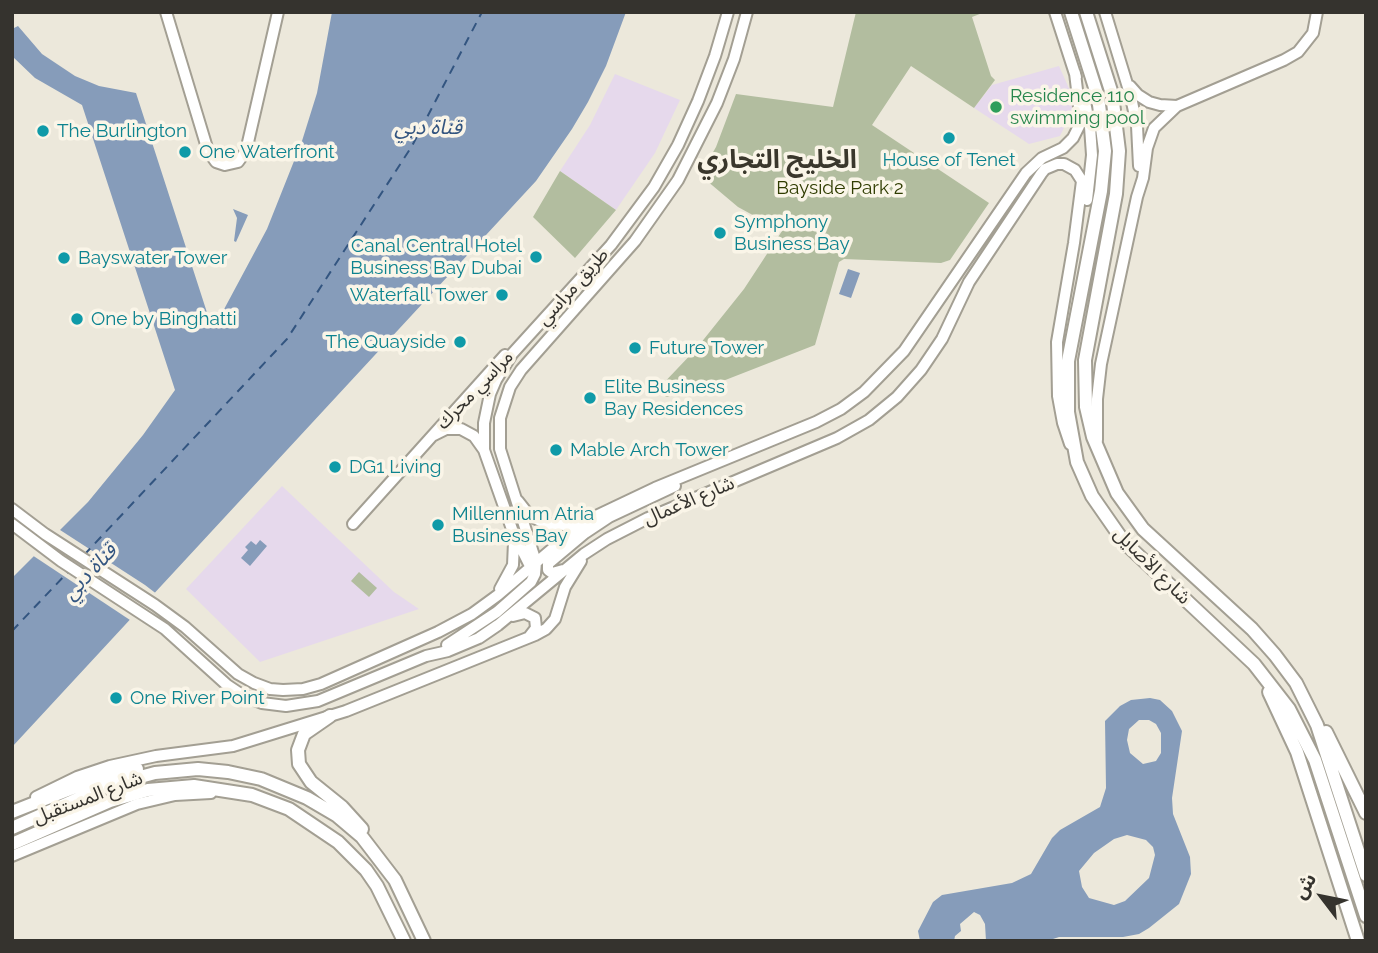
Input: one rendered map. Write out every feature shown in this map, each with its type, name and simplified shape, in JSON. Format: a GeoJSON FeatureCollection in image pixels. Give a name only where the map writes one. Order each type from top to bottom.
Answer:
{"type":"FeatureCollection","features":[{"type":"Feature","properties":{"kind":"main road","name":"شارع الأصايل"},"geometry":{"type":"LineString","coordinates":[[1071,12],[1098,97],[1105,151],[1101,191],[1068,361],[1068,412],[1077,462],[1102,512],[1124,542],[1254,664],[1284,701],[1307,742],[1366,916]]}},
{"type":"Feature","properties":{"kind":"main road","name":"شارع الأصايل"},"geometry":{"type":"LineString","coordinates":[[1086,12],[1112,94],[1119,143],[1116,194],[1084,360],[1086,407],[1098,452],[1117,493],[1138,523],[1264,641],[1291,675],[1312,710],[1366,875]]}},
{"type":"Feature","properties":{"kind":"main road"},"geometry":{"type":"LineString","coordinates":[[1254,664],[1293,740],[1358,941]]}},
{"type":"Feature","properties":{"kind":"main road"},"geometry":{"type":"LineString","coordinates":[[1312,710],[1333,744],[1366,813]]}},
{"type":"Feature","properties":{"kind":"main road"},"geometry":{"type":"LineString","coordinates":[[330,716],[304,734],[298,750],[299,764],[311,782],[355,820],[374,850]]}},
{"type":"Feature","properties":{"kind":"main road"},"geometry":{"type":"LineString","coordinates":[[12,811],[110,775],[149,767],[172,770]]}},
{"type":"Feature","properties":{"kind":"main road","name":"شارع المستقبل"},"geometry":{"type":"LineString","coordinates":[[12,828],[107,786],[172,770],[228,772],[277,784],[307,797],[336,815],[362,837],[374,850],[404,896],[424,941]]}},
{"type":"Feature","properties":{"kind":"main road","name":"شارع المستقبل"},"geometry":{"type":"LineString","coordinates":[[12,844],[110,801],[148,790],[194,786],[252,795],[298,814],[338,842],[366,870],[377,886],[388,903],[404,941]]}},
{"type":"Feature","properties":{"kind":"street"},"geometry":{"type":"LineString","coordinates":[[166,12],[208,151],[213,159],[225,165],[238,162],[246,151],[278,12]]}},
{"type":"Feature","properties":{"kind":"street","name":"طريق مراسي"},"geometry":{"type":"LineString","coordinates":[[533,568],[513,533],[484,450],[484,423],[490,394],[503,367],[626,226],[666,166],[698,101],[719,28],[728,12]]}},
{"type":"Feature","properties":{"kind":"street","name":"طريق مراسي"},"geometry":{"type":"LineString","coordinates":[[533,568],[502,460],[499,439],[500,418],[510,387],[521,370],[635,241],[678,180],[717,103],[734,59],[747,12]]}},
{"type":"Feature","properties":{"kind":"street","name":"شارع الأعمال"},"geometry":{"type":"LineString","coordinates":[[1055,12],[1090,127],[1092,155],[1058,329],[1056,367],[1063,424],[1077,462]]}},
{"type":"Feature","properties":{"kind":"street"},"geometry":{"type":"LineString","coordinates":[[1098,452],[1097,399],[1101,364],[1137,197],[1143,144],[1128,82],[1105,12]]}},
{"type":"Feature","properties":{"kind":"street"},"geometry":{"type":"LineString","coordinates":[[1143,144],[1154,128],[1177,106],[1291,57],[1309,40],[1317,12]]}},
{"type":"Feature","properties":{"kind":"street","name":"شارع الأعمال"},"geometry":{"type":"LineString","coordinates":[[12,509],[185,626],[237,674],[270,689],[303,689],[321,684],[438,632],[484,606],[587,521],[655,488],[828,415],[864,392],[886,373],[904,351],[1026,173],[1042,158],[1063,148],[1073,138],[1079,126],[1080,115],[1075,73]]}},
{"type":"Feature","properties":{"kind":"street"},"geometry":{"type":"LineString","coordinates":[[1128,82],[1138,95],[1149,102],[1160,106],[1177,106]]}},
{"type":"Feature","properties":{"kind":"street","name":"شارع الأعمال"},"geometry":{"type":"LineString","coordinates":[[12,524],[61,561],[165,629],[234,690],[269,704],[294,706],[327,698],[426,656],[469,643],[507,618],[594,547],[641,521],[837,438],[869,420],[897,397],[927,362],[942,339],[969,282],[1041,173],[1051,165],[1064,164],[1075,170],[1086,186]]}},
{"type":"Feature","properties":{"kind":"street"},"geometry":{"type":"LineString","coordinates":[[551,296],[564,297]]}},
{"type":"Feature","properties":{"kind":"street","name":"مراسي محرك"},"geometry":{"type":"LineString","coordinates":[[352,524],[496,365],[522,343]]}},
{"type":"Feature","properties":{"kind":"street","name":"مراسي محرك"},"geometry":{"type":"LineString","coordinates":[[428,438],[446,429],[461,429],[474,436],[484,450]]}},
{"type":"Feature","properties":{"kind":"street"},"geometry":{"type":"LineString","coordinates":[[565,569],[552,573],[548,570],[548,564],[593,527],[661,494],[694,472]]}},
{"type":"Feature","properties":{"kind":"street"},"geometry":{"type":"LineString","coordinates":[[511,490],[524,510],[534,519],[558,526],[570,524],[610,504],[655,488]]}},
{"type":"Feature","properties":{"kind":"street"},"geometry":{"type":"LineString","coordinates":[[484,606],[511,572],[514,559],[513,533]]}},
{"type":"Feature","properties":{"kind":"street"},"geometry":{"type":"LineString","coordinates":[[12,811],[67,781],[99,769],[156,756],[233,746],[330,716],[385,697],[541,632],[555,619],[569,579],[577,565],[594,547]]}},
{"type":"Feature","properties":{"kind":"street"},"geometry":{"type":"LineString","coordinates":[[426,656],[463,636],[497,612],[531,582],[533,568],[550,581]]}},
{"type":"Feature","properties":{"kind":"street"},"geometry":{"type":"LineString","coordinates":[[507,618],[525,613],[532,615],[537,625],[529,637]]}},
{"type":"Feature","properties":{"kind":"street"},"geometry":{"type":"LineString","coordinates":[[12,856],[149,800],[188,794],[252,795]]}},
{"type":"Feature","properties":{"kind":"shaded area"},"geometry":{"type":"Polygon","coordinates":[[[1059,66],[1076,104],[1060,136],[1029,144],[974,108],[992,85],[1059,66]]]}},
{"type":"Feature","properties":{"kind":"shaded area"},"geometry":{"type":"Polygon","coordinates":[[[615,74],[680,100],[655,153],[616,210],[560,171],[590,125],[615,74]]]}},
{"type":"Feature","properties":{"kind":"shaded area"},"geometry":{"type":"Polygon","coordinates":[[[282,486],[394,592],[419,609],[260,662],[186,589],[282,486]]]}},
{"type":"Feature","properties":{"kind":"green space","name":"Bayside Park 2"},"geometry":{"type":"Polygon","coordinates":[[[856,12],[985,12],[972,17],[991,76],[995,80],[974,108],[911,66],[872,125],[989,203],[950,260],[941,263],[844,259],[839,262],[815,345],[710,386],[666,397],[658,389],[696,349],[744,289],[782,231],[738,207],[700,175],[716,147],[736,94],[833,107],[856,12]]]}},
{"type":"Feature","properties":{"kind":"green space"},"geometry":{"type":"Polygon","coordinates":[[[560,171],[616,210],[575,258],[533,217],[560,171]]]}},
{"type":"Feature","properties":{"kind":"green space"},"geometry":{"type":"Polygon","coordinates":[[[359,572],[377,588],[369,597],[351,581],[359,572]]]}},
{"type":"Feature","properties":{"kind":"water","name":"قناة دبي"},"geometry":{"type":"Polygon","coordinates":[[[332,12],[626,12],[606,66],[588,102],[536,181],[12,747],[12,578],[88,502],[143,435],[175,390],[82,105],[35,78],[12,56],[12,29],[18,26],[42,54],[75,76],[99,86],[136,93],[214,328],[267,229],[302,141],[317,93],[332,12]]]}},
{"type":"Feature","properties":{"kind":"water"},"geometry":{"type":"Polygon","coordinates":[[[233,209],[248,215],[236,242],[237,218],[233,209]]]}},
{"type":"Feature","properties":{"kind":"water"},"geometry":{"type":"Polygon","coordinates":[[[848,269],[860,273],[851,298],[839,294],[848,269]]]}},
{"type":"Feature","properties":{"kind":"water"},"geometry":{"type":"Polygon","coordinates":[[[260,540],[267,546],[250,566],[241,558],[248,550],[245,547],[251,541],[256,545],[260,540]]]}},
{"type":"Feature","properties":{"kind":"water"},"geometry":{"type":"Polygon","coordinates":[[[1131,700],[1160,700],[1172,711],[1182,731],[1172,798],[1173,814],[1190,857],[1191,874],[1179,904],[1139,934],[1123,937],[986,941],[985,924],[980,915],[974,912],[960,924],[961,931],[954,941],[920,941],[918,931],[933,902],[942,895],[1012,883],[1031,874],[1052,838],[1060,830],[1100,807],[1106,788],[1105,721],[1120,706],[1131,700]],[[1139,720],[1129,729],[1127,740],[1130,753],[1143,764],[1156,761],[1161,753],[1161,733],[1156,724],[1149,720],[1139,720]],[[1127,835],[1114,839],[1094,853],[1079,871],[1082,887],[1089,898],[1114,905],[1125,901],[1149,878],[1155,855],[1153,847],[1146,840],[1127,835]]]}},
{"type":"Feature","properties":{"kind":"pier"},"geometry":{"type":"Polygon","coordinates":[[[57,528],[158,595],[133,622],[32,555],[57,528]]]}},
{"type":"Feature","properties":{"kind":"ferry route"},"geometry":{"type":"LineString","coordinates":[[84,555],[287,339],[412,146],[482,12]]}},
{"type":"Feature","properties":{"kind":"ferry route"},"geometry":{"type":"LineString","coordinates":[[12,631],[68,572]]}},
{"type":"Feature","properties":{"kind":"place","name":"Residence 110 swimming pool"},"geometry":{"type":"Point","coordinates":[996,107]}},
{"type":"Feature","properties":{"kind":"place","name":"The Burlington"},"geometry":{"type":"Point","coordinates":[43,131]}},
{"type":"Feature","properties":{"kind":"place","name":"House of Tenet"},"geometry":{"type":"Point","coordinates":[949,138]}},
{"type":"Feature","properties":{"kind":"place","name":"One Waterfront"},"geometry":{"type":"Point","coordinates":[185,152]}},
{"type":"Feature","properties":{"kind":"place","name":"Symphony Business Bay"},"geometry":{"type":"Point","coordinates":[720,233]}},
{"type":"Feature","properties":{"kind":"place","name":"Canal Central Hotel Business Bay Dubai"},"geometry":{"type":"Point","coordinates":[536,257]}},
{"type":"Feature","properties":{"kind":"place","name":"Bayswater Tower"},"geometry":{"type":"Point","coordinates":[64,258]}},
{"type":"Feature","properties":{"kind":"place","name":"Waterfall Tower"},"geometry":{"type":"Point","coordinates":[502,295]}},
{"type":"Feature","properties":{"kind":"place","name":"One by Binghatti"},"geometry":{"type":"Point","coordinates":[77,319]}},
{"type":"Feature","properties":{"kind":"place","name":"The Quayside"},"geometry":{"type":"Point","coordinates":[460,342]}},
{"type":"Feature","properties":{"kind":"place","name":"Future Tower"},"geometry":{"type":"Point","coordinates":[635,348]}},
{"type":"Feature","properties":{"kind":"place","name":"Elite Business Bay Residences"},"geometry":{"type":"Point","coordinates":[590,398]}},
{"type":"Feature","properties":{"kind":"place","name":"Mable Arch Tower"},"geometry":{"type":"Point","coordinates":[556,450]}},
{"type":"Feature","properties":{"kind":"place","name":"DG1 Living"},"geometry":{"type":"Point","coordinates":[335,467]}},
{"type":"Feature","properties":{"kind":"place","name":"Millennium Atria Business Bay"},"geometry":{"type":"Point","coordinates":[438,525]}},
{"type":"Feature","properties":{"kind":"place","name":"One River Point"},"geometry":{"type":"Point","coordinates":[116,698]}},
{"type":"Feature","properties":{"kind":"district","name":"الخليج التجاري"},"geometry":{"type":"Point","coordinates":[777,160]}}]}
